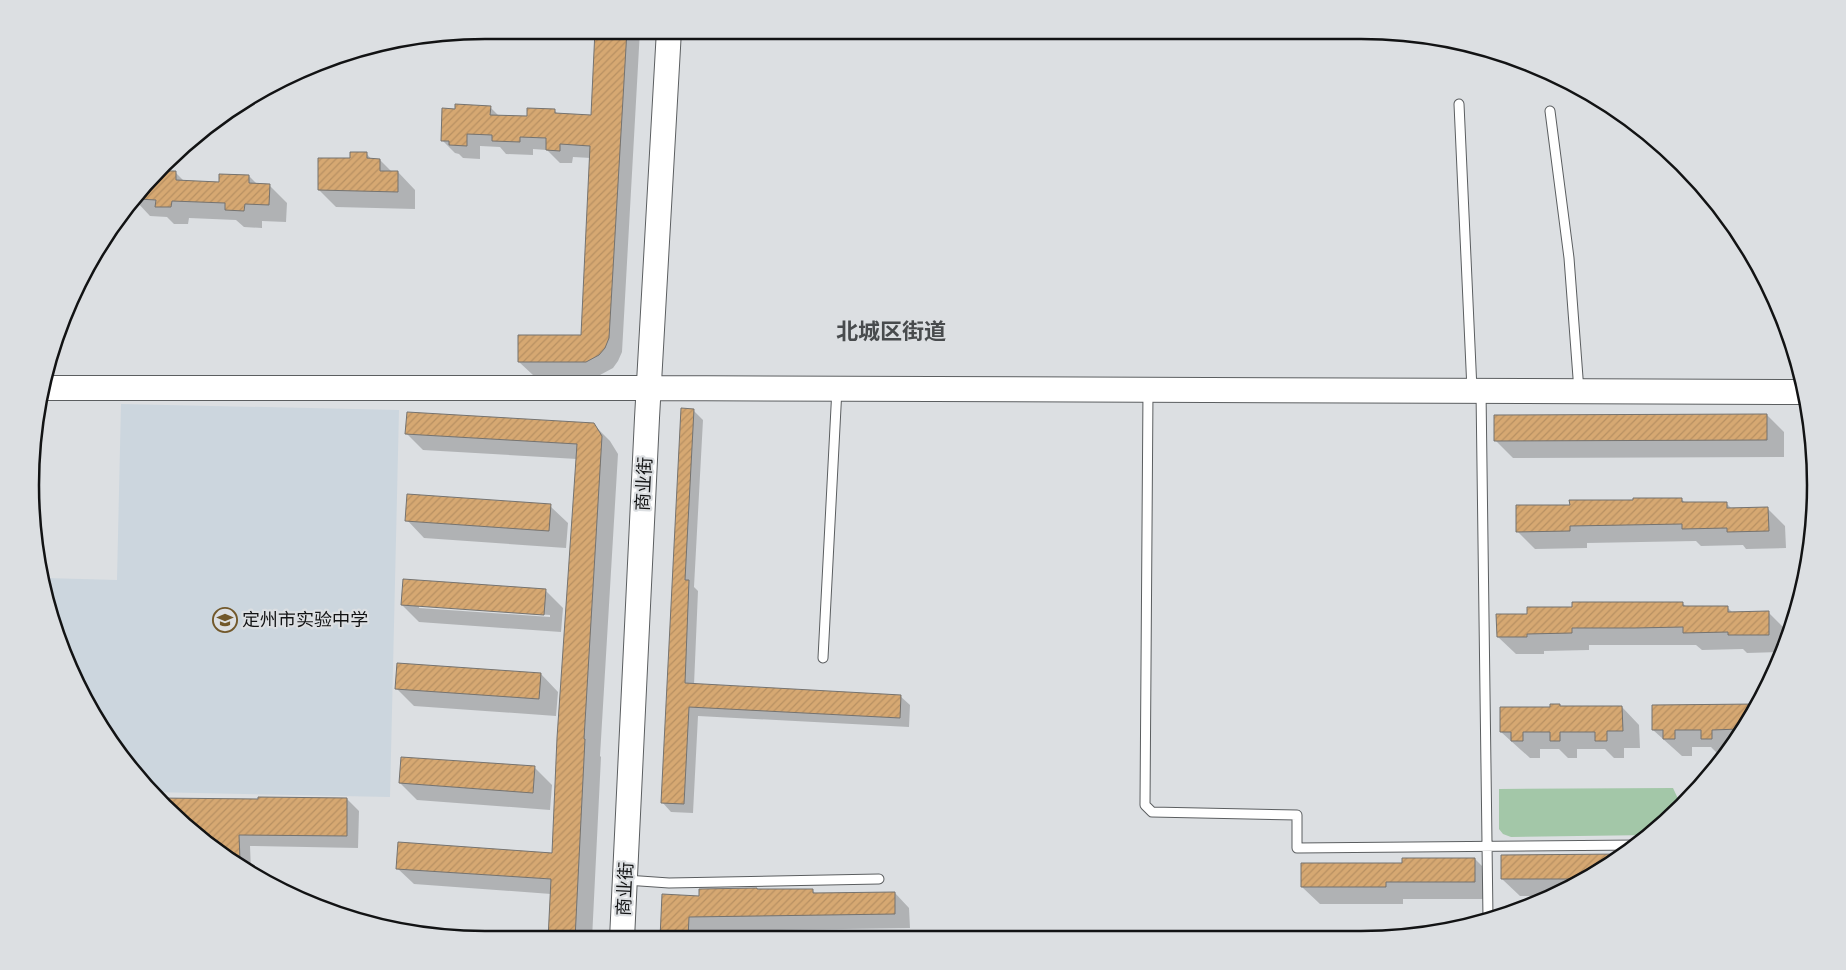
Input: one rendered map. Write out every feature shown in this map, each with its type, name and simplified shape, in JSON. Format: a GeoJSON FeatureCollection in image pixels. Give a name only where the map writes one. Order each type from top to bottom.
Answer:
{"type":"FeatureCollection","features":[{"type":"Feature","properties":{"kind":"street","name":"商业街"},"geometry":{"type":"LineString","coordinates":[[622,931],[668,39]]}},
{"type":"Feature","properties":{"kind":"street"},"geometry":{"type":"LineString","coordinates":[[50,388],[837,388],[1797,392]]}},
{"type":"Feature","properties":{"kind":"lane"},"geometry":{"type":"LineString","coordinates":[[1459,104],[1476,391],[1488,913]]}},
{"type":"Feature","properties":{"kind":"lane"},"geometry":{"type":"LineString","coordinates":[[1550,111],[1570,258],[1579,391]]}},
{"type":"Feature","properties":{"kind":"lane"},"geometry":{"type":"LineString","coordinates":[[823,658],[837,388]]}},
{"type":"Feature","properties":{"kind":"lane"},"geometry":{"type":"LineString","coordinates":[[1148,389],[1145,805],[1152,812],[1297,815],[1297,848],[1624,845]]}},
{"type":"Feature","properties":{"kind":"lane"},"geometry":{"type":"LineString","coordinates":[[625,880],[669,883],[878,879]]}},
{"type":"Feature","properties":{"kind":"shaded area","name":"定州市实验中学"},"geometry":{"type":"Polygon","coordinates":[[[121,404],[399,410],[390,797],[161,792],[131,757],[114,733],[85,682],[62,628],[49,578],[117,580],[121,404]]]}},
{"type":"Feature","properties":{"kind":"green space"},"geometry":{"type":"Polygon","coordinates":[[[1673,788],[1678,799],[1638,835],[1511,837],[1503,834],[1499,829],[1499,789],[1673,788]]]}},
{"type":"Feature","properties":{"kind":"building"},"geometry":{"type":"Polygon","coordinates":[[[595,39],[626,39],[609,338],[605,348],[599,355],[586,362],[518,362],[518,335],[581,335],[590,146],[560,144],[560,151],[546,150],[546,138],[520,137],[520,142],[492,141],[492,135],[467,134],[467,146],[449,145],[449,141],[441,141],[442,108],[455,109],[455,104],[491,106],[490,115],[527,116],[527,108],[555,109],[555,113],[591,115],[595,39]]]}},
{"type":"Feature","properties":{"kind":"building"},"geometry":{"type":"Polygon","coordinates":[[[350,152],[367,152],[367,158],[380,159],[380,171],[398,171],[398,192],[318,190],[318,158],[350,158],[350,152]]]}},
{"type":"Feature","properties":{"kind":"building"},"geometry":{"type":"Polygon","coordinates":[[[167,171],[176,171],[176,180],[219,182],[219,174],[249,175],[249,183],[270,184],[269,205],[245,204],[244,211],[225,210],[225,203],[172,201],[171,207],[155,207],[156,200],[142,199],[167,171]]]}},
{"type":"Feature","properties":{"kind":"building"},"geometry":{"type":"Polygon","coordinates":[[[681,408],[694,409],[685,580],[689,580],[685,683],[901,695],[900,718],[689,707],[684,804],[661,803],[681,408]]]}},
{"type":"Feature","properties":{"kind":"building"},"geometry":{"type":"Polygon","coordinates":[[[407,412],[594,423],[602,436],[584,739],[575,931],[548,931],[551,879],[396,869],[398,842],[552,853],[557,738],[577,444],[405,434],[407,412]]]}},
{"type":"Feature","properties":{"kind":"building"},"geometry":{"type":"Polygon","coordinates":[[[1767,414],[1767,440],[1494,441],[1494,415],[1767,414]]]}},
{"type":"Feature","properties":{"kind":"building"},"geometry":{"type":"Polygon","coordinates":[[[407,494],[551,504],[549,531],[405,521],[407,494]]]}},
{"type":"Feature","properties":{"kind":"building"},"geometry":{"type":"Polygon","coordinates":[[[1633,498],[1682,498],[1682,502],[1727,502],[1727,508],[1768,507],[1769,531],[1727,532],[1727,528],[1682,529],[1682,524],[1570,526],[1570,531],[1516,532],[1516,505],[1570,505],[1569,500],[1633,500],[1633,498]]]}},
{"type":"Feature","properties":{"kind":"building"},"geometry":{"type":"Polygon","coordinates":[[[403,579],[546,589],[544,615],[401,605],[403,579]]]}},
{"type":"Feature","properties":{"kind":"building"},"geometry":{"type":"Polygon","coordinates":[[[1572,602],[1683,602],[1683,606],[1728,606],[1728,612],[1769,611],[1769,635],[1728,635],[1728,632],[1683,633],[1683,627],[1572,628],[1572,633],[1527,634],[1527,637],[1497,637],[1496,614],[1527,614],[1527,607],[1572,607],[1572,602]]]}},
{"type":"Feature","properties":{"kind":"building"},"geometry":{"type":"Polygon","coordinates":[[[397,663],[541,673],[539,699],[395,689],[397,663]]]}},
{"type":"Feature","properties":{"kind":"building"},"geometry":{"type":"Polygon","coordinates":[[[1550,704],[1560,704],[1560,706],[1622,706],[1623,731],[1607,731],[1607,741],[1595,741],[1595,732],[1560,732],[1560,741],[1550,741],[1550,732],[1523,732],[1523,741],[1511,741],[1511,732],[1500,732],[1500,707],[1550,707],[1550,704]]]}},
{"type":"Feature","properties":{"kind":"building"},"geometry":{"type":"Polygon","coordinates":[[[1749,704],[1734,729],[1712,730],[1712,739],[1701,739],[1701,730],[1675,730],[1675,739],[1663,739],[1663,730],[1652,730],[1652,705],[1749,704]]]}},
{"type":"Feature","properties":{"kind":"building"},"geometry":{"type":"Polygon","coordinates":[[[401,757],[535,766],[533,793],[399,783],[401,757]]]}},
{"type":"Feature","properties":{"kind":"building"},"geometry":{"type":"Polygon","coordinates":[[[258,797],[347,798],[347,836],[239,835],[240,858],[213,839],[166,798],[258,799],[258,797]]]}},
{"type":"Feature","properties":{"kind":"building"},"geometry":{"type":"Polygon","coordinates":[[[1612,854],[1569,879],[1501,879],[1501,855],[1612,854]]]}},
{"type":"Feature","properties":{"kind":"building"},"geometry":{"type":"Polygon","coordinates":[[[1402,858],[1475,858],[1475,882],[1386,882],[1386,887],[1301,887],[1301,863],[1402,863],[1402,858]]]}},
{"type":"Feature","properties":{"kind":"building"},"geometry":{"type":"Polygon","coordinates":[[[699,889],[813,889],[813,893],[895,892],[895,914],[689,917],[688,931],[660,931],[662,894],[699,896],[699,889]]]}},
{"type":"Feature","properties":{"kind":"place","name":"定州市实验中学"},"geometry":{"type":"Point","coordinates":[225,620]}},
{"type":"Feature","properties":{"kind":"district","name":"北城区街道"},"geometry":{"type":"Point","coordinates":[891,331]}}]}
